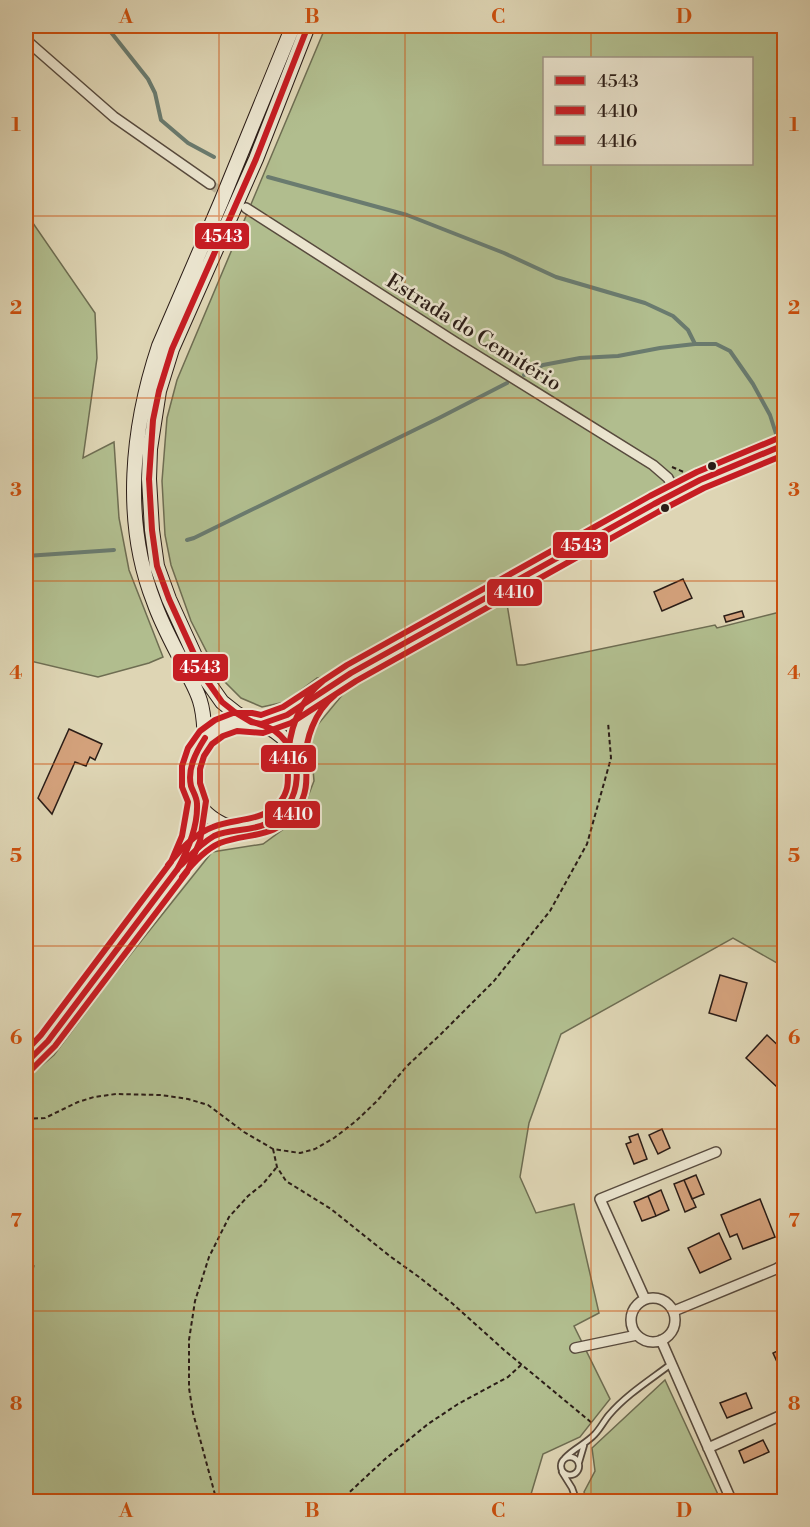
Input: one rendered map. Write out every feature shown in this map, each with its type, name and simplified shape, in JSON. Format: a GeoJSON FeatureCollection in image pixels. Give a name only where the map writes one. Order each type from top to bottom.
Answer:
{"type":"FeatureCollection","features":[{"type":"Feature","properties":{"kind":"main road"},"geometry":{"type":"LineString","coordinates":[[205,738],[200,701],[163,625],[143,570],[135,514],[136,450],[146,394],[159,346],[293,26]]}},
{"type":"Feature","properties":{"kind":"main road"},"geometry":{"type":"LineString","coordinates":[[297,761],[284,738],[273,729],[236,713],[222,702],[205,678],[169,600],[157,566],[149,479],[150,449],[159,391],[172,350],[256,159],[308,26]]}},
{"type":"Feature","properties":{"kind":"main road"},"geometry":{"type":"LineString","coordinates":[[239,829],[222,824],[208,814],[197,801],[191,785],[191,768],[196,752],[205,738],[219,728],[235,722],[256,723],[275,720],[287,715],[351,674],[676,493],[700,480],[780,446]]}},
{"type":"Feature","properties":{"kind":"main road"},"geometry":{"type":"LineString","coordinates":[[26,1063],[48,1041],[179,867],[216,834],[261,826],[281,815],[290,804],[296,790],[301,732],[305,719],[324,691]]}},
{"type":"Feature","properties":{"kind":"main road"},"geometry":{"type":"LineString","coordinates":[[179,867],[191,839],[197,801]]}},
{"type":"Feature","properties":{"kind":"street"},"geometry":{"type":"LineString","coordinates":[[26,40],[114,117],[210,184]]}},
{"type":"Feature","properties":{"kind":"street","name":"Estrada do Cemitério"},"geometry":{"type":"LineString","coordinates":[[246,208],[653,465],[665,475],[676,493]]}},
{"type":"Feature","properties":{"kind":"street"},"geometry":{"type":"LineString","coordinates":[[645,1299],[600,1199],[716,1152]]}},
{"type":"Feature","properties":{"kind":"street"},"geometry":{"type":"LineString","coordinates":[[674,1311],[784,1264]]}},
{"type":"Feature","properties":{"kind":"street"},"geometry":{"type":"LineString","coordinates":[[653,1297],[662,1299],[674,1311],[673,1329],[661,1340],[652,1342],[644,1340],[632,1328],[630,1319],[632,1311],[637,1303],[645,1299],[653,1297]]}},
{"type":"Feature","properties":{"kind":"street"},"geometry":{"type":"LineString","coordinates":[[575,1348],[637,1335]]}},
{"type":"Feature","properties":{"kind":"street"},"geometry":{"type":"LineString","coordinates":[[661,1340],[732,1502]]}},
{"type":"Feature","properties":{"kind":"street"},"geometry":{"type":"LineString","coordinates":[[708,1448],[784,1414]]}},
{"type":"Feature","properties":{"kind":"lane"},"geometry":{"type":"LineString","coordinates":[[577,1502],[560,1465],[570,1452],[584,1444],[599,1429],[627,1397],[671,1364]]}},
{"type":"Feature","properties":{"kind":"lane"},"geometry":{"type":"LineString","coordinates":[[572,1488],[584,1444]]}},
{"type":"Feature","properties":{"kind":"lane"},"geometry":{"type":"LineString","coordinates":[[565,1458],[576,1459],[579,1466]]}},
{"type":"Feature","properties":{"kind":"lane"},"geometry":{"type":"LineString","coordinates":[[562,1471],[569,1475],[576,1472]]}},
{"type":"Feature","properties":{"kind":"path"},"geometry":{"type":"LineString","coordinates":[[26,1119],[45,1118],[94,1096],[160,1095],[188,1098],[208,1105],[244,1132],[273,1149],[300,1153],[315,1149],[334,1138],[377,1101],[407,1066],[494,981],[550,911],[587,844],[610,759],[608,722]]}},
{"type":"Feature","properties":{"kind":"path"},"geometry":{"type":"LineString","coordinates":[[273,1149],[277,1167],[286,1181],[332,1209],[419,1277],[599,1429]]}},
{"type":"Feature","properties":{"kind":"path"},"geometry":{"type":"LineString","coordinates":[[217,1502],[193,1413],[189,1388],[189,1340],[195,1301],[209,1257],[229,1217],[277,1167]]}},
{"type":"Feature","properties":{"kind":"path"},"geometry":{"type":"LineString","coordinates":[[339,1502],[384,1460],[422,1429],[458,1404],[508,1377],[522,1364]]}},
{"type":"Feature","properties":{"kind":"path"},"geometry":{"type":"LineString","coordinates":[[26,1493],[89,1502]]}},
{"type":"Feature","properties":{"kind":"green space"},"geometry":{"type":"Polygon","coordinates":[[[326,26],[784,26],[784,437],[339,675],[317,678],[285,702],[262,707],[241,698],[219,676],[191,621],[171,565],[165,535],[162,481],[167,418],[177,380],[326,26]]]}},
{"type":"Feature","properties":{"kind":"green space"},"geometry":{"type":"Polygon","coordinates":[[[26,213],[95,313],[97,358],[83,458],[114,442],[119,518],[129,570],[163,657],[98,677],[26,660],[26,213]]]}},
{"type":"Feature","properties":{"kind":"green space"},"geometry":{"type":"Polygon","coordinates":[[[506,598],[517,665],[715,625],[717,628],[784,611],[784,967],[733,938],[561,1034],[529,1123],[520,1177],[536,1213],[574,1204],[599,1313],[574,1326],[610,1399],[580,1437],[543,1454],[529,1501],[26,1501],[26,1290],[34,1266],[26,1262],[26,1079],[54,1055],[110,980],[212,852],[263,844],[300,817],[314,781],[310,734],[348,688],[506,598]]]}},
{"type":"Feature","properties":{"kind":"green space"},"geometry":{"type":"Polygon","coordinates":[[[665,1380],[721,1501],[588,1501],[584,1492],[595,1471],[592,1448],[665,1380]]]}},
{"type":"Feature","properties":{"kind":"building"},"geometry":{"type":"Polygon","coordinates":[[[683,579],[692,598],[662,611],[654,592],[683,579]]]}},
{"type":"Feature","properties":{"kind":"building"},"geometry":{"type":"Polygon","coordinates":[[[742,611],[744,617],[726,622],[724,616],[742,611]]]}},
{"type":"Feature","properties":{"kind":"building"},"geometry":{"type":"Polygon","coordinates":[[[69,729],[102,744],[95,760],[90,757],[86,766],[75,762],[52,814],[38,798],[69,729]]]}},
{"type":"Feature","properties":{"kind":"building"},"geometry":{"type":"Polygon","coordinates":[[[720,975],[747,983],[736,1021],[709,1013],[720,975]]]}},
{"type":"Feature","properties":{"kind":"building"},"geometry":{"type":"Polygon","coordinates":[[[767,1035],[784,1051],[784,1080],[777,1087],[746,1058],[767,1035]]]}},
{"type":"Feature","properties":{"kind":"building"},"geometry":{"type":"Polygon","coordinates":[[[662,1129],[670,1148],[658,1154],[649,1135],[662,1129]]]}},
{"type":"Feature","properties":{"kind":"building"},"geometry":{"type":"Polygon","coordinates":[[[638,1134],[647,1159],[634,1164],[626,1144],[631,1142],[629,1137],[638,1134]]]}},
{"type":"Feature","properties":{"kind":"building"},"geometry":{"type":"Polygon","coordinates":[[[696,1175],[704,1194],[692,1199],[684,1180],[696,1175]]]}},
{"type":"Feature","properties":{"kind":"building"},"geometry":{"type":"Polygon","coordinates":[[[684,1180],[696,1207],[685,1212],[674,1184],[684,1180]]]}},
{"type":"Feature","properties":{"kind":"building"},"geometry":{"type":"Polygon","coordinates":[[[661,1190],[669,1210],[656,1216],[648,1196],[661,1190]]]}},
{"type":"Feature","properties":{"kind":"building"},"geometry":{"type":"Polygon","coordinates":[[[648,1196],[656,1216],[642,1221],[634,1202],[648,1196]]]}},
{"type":"Feature","properties":{"kind":"building"},"geometry":{"type":"Polygon","coordinates":[[[760,1199],[775,1237],[743,1249],[737,1234],[730,1237],[721,1215],[760,1199]]]}},
{"type":"Feature","properties":{"kind":"building"},"geometry":{"type":"Polygon","coordinates":[[[719,1233],[731,1259],[700,1273],[688,1248],[719,1233]]]}},
{"type":"Feature","properties":{"kind":"building"},"geometry":{"type":"Polygon","coordinates":[[[784,1348],[784,1361],[778,1364],[773,1353],[784,1348]]]}},
{"type":"Feature","properties":{"kind":"building"},"geometry":{"type":"Polygon","coordinates":[[[784,1361],[784,1376],[783,1377],[778,1364],[784,1361]]]}},
{"type":"Feature","properties":{"kind":"building"},"geometry":{"type":"Polygon","coordinates":[[[746,1393],[752,1408],[727,1418],[720,1403],[746,1393]]]}},
{"type":"Feature","properties":{"kind":"building"},"geometry":{"type":"Polygon","coordinates":[[[763,1440],[769,1452],[744,1463],[739,1451],[763,1440]]]}},
{"type":"Feature","properties":{"kind":"waterway"},"geometry":{"type":"LineString","coordinates":[[106,26],[148,79],[155,93],[161,120],[188,143],[214,157]]}},
{"type":"Feature","properties":{"kind":"waterway"},"geometry":{"type":"LineString","coordinates":[[268,177],[407,215],[504,253],[556,277],[645,303],[673,316],[688,330],[695,344]]}},
{"type":"Feature","properties":{"kind":"waterway"},"geometry":{"type":"LineString","coordinates":[[524,375],[543,365],[580,358],[618,356],[695,344],[716,344],[730,351],[753,384],[770,415],[779,443]]}},
{"type":"Feature","properties":{"kind":"waterway"},"geometry":{"type":"LineString","coordinates":[[187,540],[507,383]]}},
{"type":"Feature","properties":{"kind":"waterway"},"geometry":{"type":"LineString","coordinates":[[26,556],[114,550]]}},
{"type":"Feature","properties":{"kind":"tunnel"},"geometry":{"type":"LineString","coordinates":[[210,184],[241,205]]}},
{"type":"Feature","properties":{"kind":"transit line","name":"4543"},"geometry":{"type":"LineString","coordinates":[[308,26],[256,159],[172,349],[153,420],[149,479],[157,566],[169,599],[205,678],[222,702],[251,722],[261,724],[287,715],[351,673],[654,504],[700,480],[784,445]]}},
{"type":"Feature","properties":{"kind":"transit line","name":"4416"},"geometry":{"type":"LineString","coordinates":[[26,1051],[41,1035],[171,862],[182,836],[188,802],[182,787],[182,766],[188,748],[200,731],[215,720],[233,713],[261,715],[283,707],[347,665],[650,496],[697,472],[781,437]]}},
{"type":"Feature","properties":{"kind":"transit line","name":"4410"},"geometry":{"type":"LineString","coordinates":[[32,1069],[55,1046],[187,872],[200,841],[206,801],[200,783],[200,769],[204,756],[212,744],[223,736],[237,731],[263,733],[291,723],[356,681],[658,512],[704,488],[784,455]]}},
{"type":"Feature","properties":{"kind":"transit line","name":"4416"},"geometry":{"type":"LineString","coordinates":[[168,865],[188,843],[206,830],[266,813],[280,802],[288,783],[290,740],[296,718],[307,697],[323,681]]}},
{"type":"Feature","properties":{"kind":"transit line","name":"4410"},"geometry":{"type":"LineString","coordinates":[[182,877],[199,858],[214,846],[262,834],[289,819],[305,793],[306,755],[312,727],[322,709],[335,695]]}},
{"type":"Feature","properties":{"kind":"transit line","name":"4543"},"geometry":{"type":"LineString","coordinates":[[26,1063],[48,1041],[191,854],[214,836],[255,828],[268,823],[280,815],[289,804],[297,779],[292,753],[275,731],[237,713]]}},
{"type":"Feature","properties":{"kind":"transit line","name":"4543"},"geometry":{"type":"LineString","coordinates":[[177,870],[196,821],[197,801],[191,786],[190,773],[205,738]]}}]}
